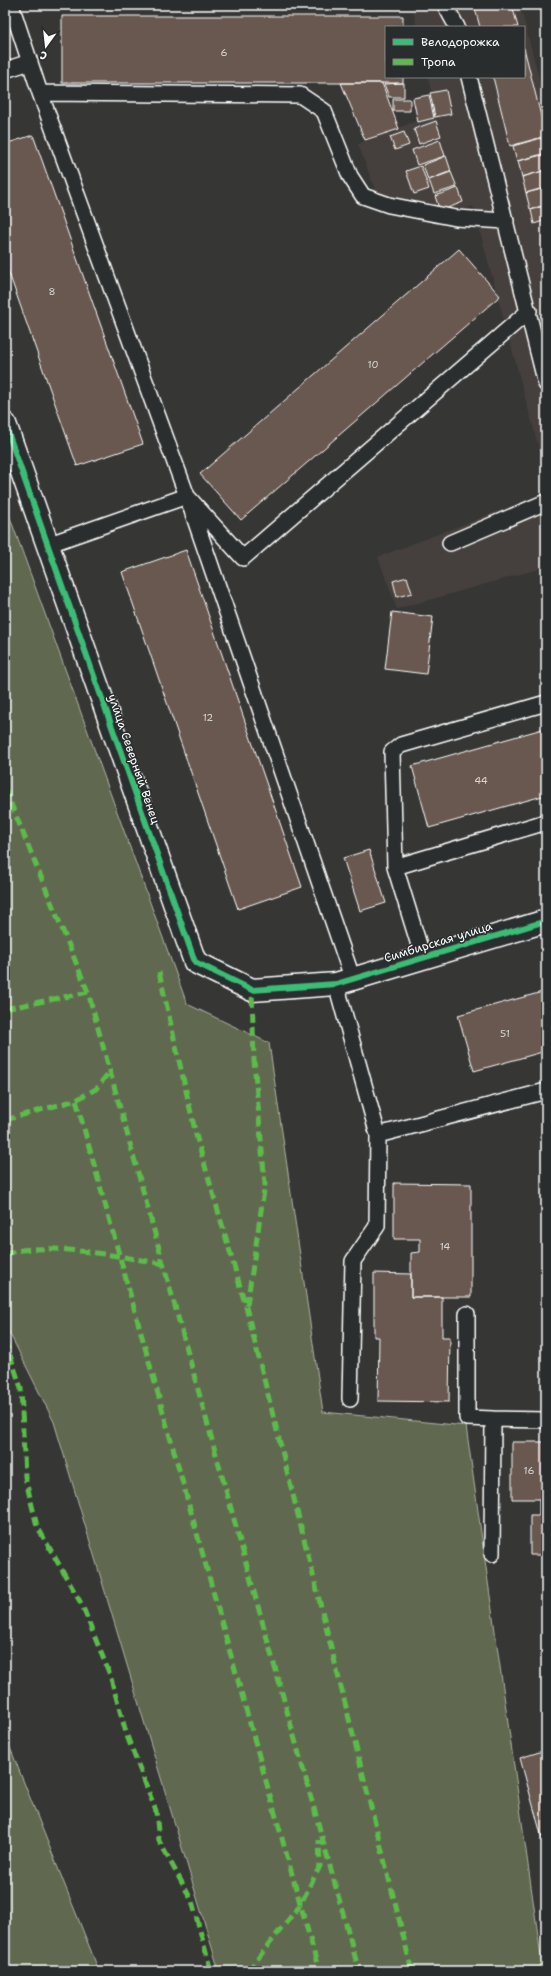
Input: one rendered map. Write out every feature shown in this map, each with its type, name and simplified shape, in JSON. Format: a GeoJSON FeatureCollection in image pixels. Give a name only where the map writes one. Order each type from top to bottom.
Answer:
{"type":"FeatureCollection","features":[{"type":"Feature","properties":{"kind":"street","name":"улица Северный Венец"},"geometry":{"type":"LineString","coordinates":[[5,424],[195,962],[252,990],[344,982]]}},
{"type":"Feature","properties":{"kind":"street","name":"Симбирская улица"},"geometry":{"type":"LineString","coordinates":[[344,982],[546,921]]}},
{"type":"Feature","properties":{"kind":"lane"},"geometry":{"type":"LineString","coordinates":[[10,5],[40,93],[187,496],[344,982],[378,1136],[376,1226],[353,1261],[350,1399]]}},
{"type":"Feature","properties":{"kind":"lane"},"geometry":{"type":"LineString","coordinates":[[445,5],[456,26]]}},
{"type":"Feature","properties":{"kind":"lane"},"geometry":{"type":"LineString","coordinates":[[5,70],[30,62]]}},
{"type":"Feature","properties":{"kind":"lane"},"geometry":{"type":"LineString","coordinates":[[470,78],[546,384]]}},
{"type":"Feature","properties":{"kind":"lane"},"geometry":{"type":"LineString","coordinates":[[40,93],[300,96],[324,111],[350,176],[363,196],[389,205],[456,218],[506,221]]}},
{"type":"Feature","properties":{"kind":"lane"},"geometry":{"type":"LineString","coordinates":[[187,496],[243,558],[529,312]]}},
{"type":"Feature","properties":{"kind":"lane"},"geometry":{"type":"LineString","coordinates":[[47,545],[187,496]]}},
{"type":"Feature","properties":{"kind":"lane"},"geometry":{"type":"LineString","coordinates":[[450,543],[546,502]]}},
{"type":"Feature","properties":{"kind":"lane"},"geometry":{"type":"LineString","coordinates":[[423,958],[395,867],[392,752],[401,745],[546,703]]}},
{"type":"Feature","properties":{"kind":"lane"},"geometry":{"type":"LineString","coordinates":[[395,867],[546,822]]}},
{"type":"Feature","properties":{"kind":"lane"},"geometry":{"type":"LineString","coordinates":[[378,1136],[546,1091]]}},
{"type":"Feature","properties":{"kind":"lane"},"geometry":{"type":"LineString","coordinates":[[468,1314],[467,1418],[546,1420]]}},
{"type":"Feature","properties":{"kind":"lane"},"geometry":{"type":"LineString","coordinates":[[492,1554],[493,1419]]}},
{"type":"Feature","properties":{"kind":"shaded area"},"geometry":{"type":"Polygon","coordinates":[[[412,5],[520,5],[546,105],[546,474],[473,206],[435,219],[376,192],[358,144],[436,113],[428,78],[525,78],[525,26],[417,26],[412,5]]]}},
{"type":"Feature","properties":{"kind":"shaded area"},"geometry":{"type":"Polygon","coordinates":[[[546,493],[546,567],[397,609],[378,557],[546,493]]]}},
{"type":"Feature","properties":{"kind":"green space"},"geometry":{"type":"Polygon","coordinates":[[[5,504],[187,1004],[269,1043],[323,1412],[466,1426],[543,1971],[219,1971],[54,1422],[5,1324],[5,504]]]}},
{"type":"Feature","properties":{"kind":"green space"},"geometry":{"type":"Polygon","coordinates":[[[5,1735],[99,1971],[5,1971],[5,1735]]]}},
{"type":"Feature","properties":{"kind":"building"},"geometry":{"type":"Polygon","coordinates":[[[474,5],[512,5],[518,26],[480,26],[474,5]]]}},
{"type":"Feature","properties":{"kind":"building"},"geometry":{"type":"Polygon","coordinates":[[[62,16],[403,16],[403,26],[385,26],[385,78],[403,78],[403,83],[62,83],[62,16]]]}},
{"type":"Feature","properties":{"kind":"building"},"geometry":{"type":"Polygon","coordinates":[[[525,52],[546,136],[510,146],[493,78],[525,78],[525,52]]]}},
{"type":"Feature","properties":{"kind":"building"},"geometry":{"type":"Polygon","coordinates":[[[341,83],[382,83],[399,129],[365,140],[341,83]]]}},
{"type":"Feature","properties":{"kind":"building"},"geometry":{"type":"Polygon","coordinates":[[[404,83],[404,97],[389,97],[384,84],[404,83]]]}},
{"type":"Feature","properties":{"kind":"building"},"geometry":{"type":"Polygon","coordinates":[[[446,90],[451,114],[435,117],[430,93],[446,90]]]}},
{"type":"Feature","properties":{"kind":"building"},"geometry":{"type":"Polygon","coordinates":[[[429,95],[434,118],[418,122],[413,98],[429,95]]]}},
{"type":"Feature","properties":{"kind":"building"},"geometry":{"type":"Polygon","coordinates":[[[393,99],[410,99],[410,111],[393,111],[393,99]]]}},
{"type":"Feature","properties":{"kind":"building"},"geometry":{"type":"Polygon","coordinates":[[[436,121],[441,136],[419,144],[414,129],[436,121]]]}},
{"type":"Feature","properties":{"kind":"building"},"geometry":{"type":"Polygon","coordinates":[[[404,132],[409,145],[395,150],[390,137],[404,132]]]}},
{"type":"Feature","properties":{"kind":"building"},"geometry":{"type":"Polygon","coordinates":[[[33,135],[143,444],[77,466],[5,262],[5,144],[33,135]]]}},
{"type":"Feature","properties":{"kind":"building"},"geometry":{"type":"Polygon","coordinates":[[[541,138],[546,153],[517,161],[513,146],[541,138]]]}},
{"type":"Feature","properties":{"kind":"building"},"geometry":{"type":"Polygon","coordinates":[[[440,140],[445,156],[417,165],[412,150],[440,140]]]}},
{"type":"Feature","properties":{"kind":"building"},"geometry":{"type":"Polygon","coordinates":[[[546,154],[546,170],[522,177],[518,161],[546,154]]]}},
{"type":"Feature","properties":{"kind":"building"},"geometry":{"type":"Polygon","coordinates":[[[446,156],[451,171],[428,180],[423,165],[446,156]]]}},
{"type":"Feature","properties":{"kind":"building"},"geometry":{"type":"Polygon","coordinates":[[[421,166],[429,189],[414,194],[406,171],[421,166]]]}},
{"type":"Feature","properties":{"kind":"building"},"geometry":{"type":"Polygon","coordinates":[[[546,170],[546,187],[526,193],[522,177],[546,170]]]}},
{"type":"Feature","properties":{"kind":"building"},"geometry":{"type":"Polygon","coordinates":[[[451,172],[457,187],[434,194],[429,180],[451,172]]]}},
{"type":"Feature","properties":{"kind":"building"},"geometry":{"type":"Polygon","coordinates":[[[458,188],[463,202],[440,211],[435,196],[458,188]]]}},
{"type":"Feature","properties":{"kind":"building"},"geometry":{"type":"Polygon","coordinates":[[[546,188],[546,205],[530,209],[526,193],[546,188]]]}},
{"type":"Feature","properties":{"kind":"building"},"geometry":{"type":"Polygon","coordinates":[[[546,205],[546,220],[534,224],[531,210],[546,205]]]}},
{"type":"Feature","properties":{"kind":"building"},"geometry":{"type":"Polygon","coordinates":[[[459,249],[500,296],[241,520],[200,474],[459,249]]]}},
{"type":"Feature","properties":{"kind":"building"},"geometry":{"type":"Polygon","coordinates":[[[546,251],[546,263],[543,252],[546,251]]]}},
{"type":"Feature","properties":{"kind":"building"},"geometry":{"type":"Polygon","coordinates":[[[186,550],[302,887],[238,909],[122,572],[186,550]]]}},
{"type":"Feature","properties":{"kind":"building"},"geometry":{"type":"Polygon","coordinates":[[[407,577],[412,593],[397,597],[393,581],[407,577]]]}},
{"type":"Feature","properties":{"kind":"building"},"geometry":{"type":"Polygon","coordinates":[[[392,612],[433,617],[426,674],[385,669],[392,612]]]}},
{"type":"Feature","properties":{"kind":"building"},"geometry":{"type":"Polygon","coordinates":[[[546,728],[546,795],[429,828],[412,766],[546,728]]]}},
{"type":"Feature","properties":{"kind":"building"},"geometry":{"type":"Polygon","coordinates":[[[369,850],[386,903],[360,911],[343,858],[369,850]]]}},
{"type":"Feature","properties":{"kind":"building"},"geometry":{"type":"Polygon","coordinates":[[[546,991],[546,1051],[474,1071],[458,1015],[546,991]]]}},
{"type":"Feature","properties":{"kind":"building"},"geometry":{"type":"Polygon","coordinates":[[[394,1183],[471,1184],[471,1297],[411,1297],[411,1253],[420,1252],[420,1239],[394,1239],[394,1183]]]}},
{"type":"Feature","properties":{"kind":"building"},"geometry":{"type":"Polygon","coordinates":[[[374,1273],[411,1274],[411,1297],[442,1297],[442,1337],[450,1337],[449,1402],[378,1401],[379,1337],[374,1337],[374,1273]]]}},
{"type":"Feature","properties":{"kind":"building"},"geometry":{"type":"Polygon","coordinates":[[[512,1442],[546,1442],[546,1555],[530,1555],[530,1515],[539,1515],[539,1499],[512,1499],[512,1442]]]}},
{"type":"Feature","properties":{"kind":"building"},"geometry":{"type":"Polygon","coordinates":[[[546,1750],[546,1849],[545,1849],[520,1758],[546,1750]]]}},
{"type":"Feature","properties":{"kind":"marked path"},"geometry":{"type":"LineString","coordinates":[[5,789],[88,992],[359,1971]]}},
{"type":"Feature","properties":{"kind":"marked path"},"geometry":{"type":"LineString","coordinates":[[159,972],[196,1135],[246,1307],[412,1971]]}},
{"type":"Feature","properties":{"kind":"marked path"},"geometry":{"type":"LineString","coordinates":[[247,1305],[265,1184],[254,1061],[252,990]]}},
{"type":"Feature","properties":{"kind":"marked path"},"geometry":{"type":"LineString","coordinates":[[5,1009],[88,992]]}},
{"type":"Feature","properties":{"kind":"marked path"},"geometry":{"type":"LineString","coordinates":[[5,1120],[76,1100],[96,1089],[110,1071]]}},
{"type":"Feature","properties":{"kind":"marked path"},"geometry":{"type":"LineString","coordinates":[[76,1100],[319,1971]]}},
{"type":"Feature","properties":{"kind":"marked path"},"geometry":{"type":"LineString","coordinates":[[5,1255],[19,1251],[59,1249],[106,1254],[164,1264]]}},
{"type":"Feature","properties":{"kind":"marked path"},"geometry":{"type":"LineString","coordinates":[[5,1340],[21,1388],[25,1477],[37,1526],[82,1605],[110,1675],[127,1736],[156,1811],[159,1841],[192,1901],[211,1971]]}},
{"type":"Feature","properties":{"kind":"marked path"},"geometry":{"type":"LineString","coordinates":[[248,1971],[300,1905],[320,1866],[319,1840]]}},
{"type":"Feature","properties":{"kind":"cycle path"},"geometry":{"type":"LineString","coordinates":[[5,424],[195,962],[252,990],[336,984],[546,921]]}}]}
